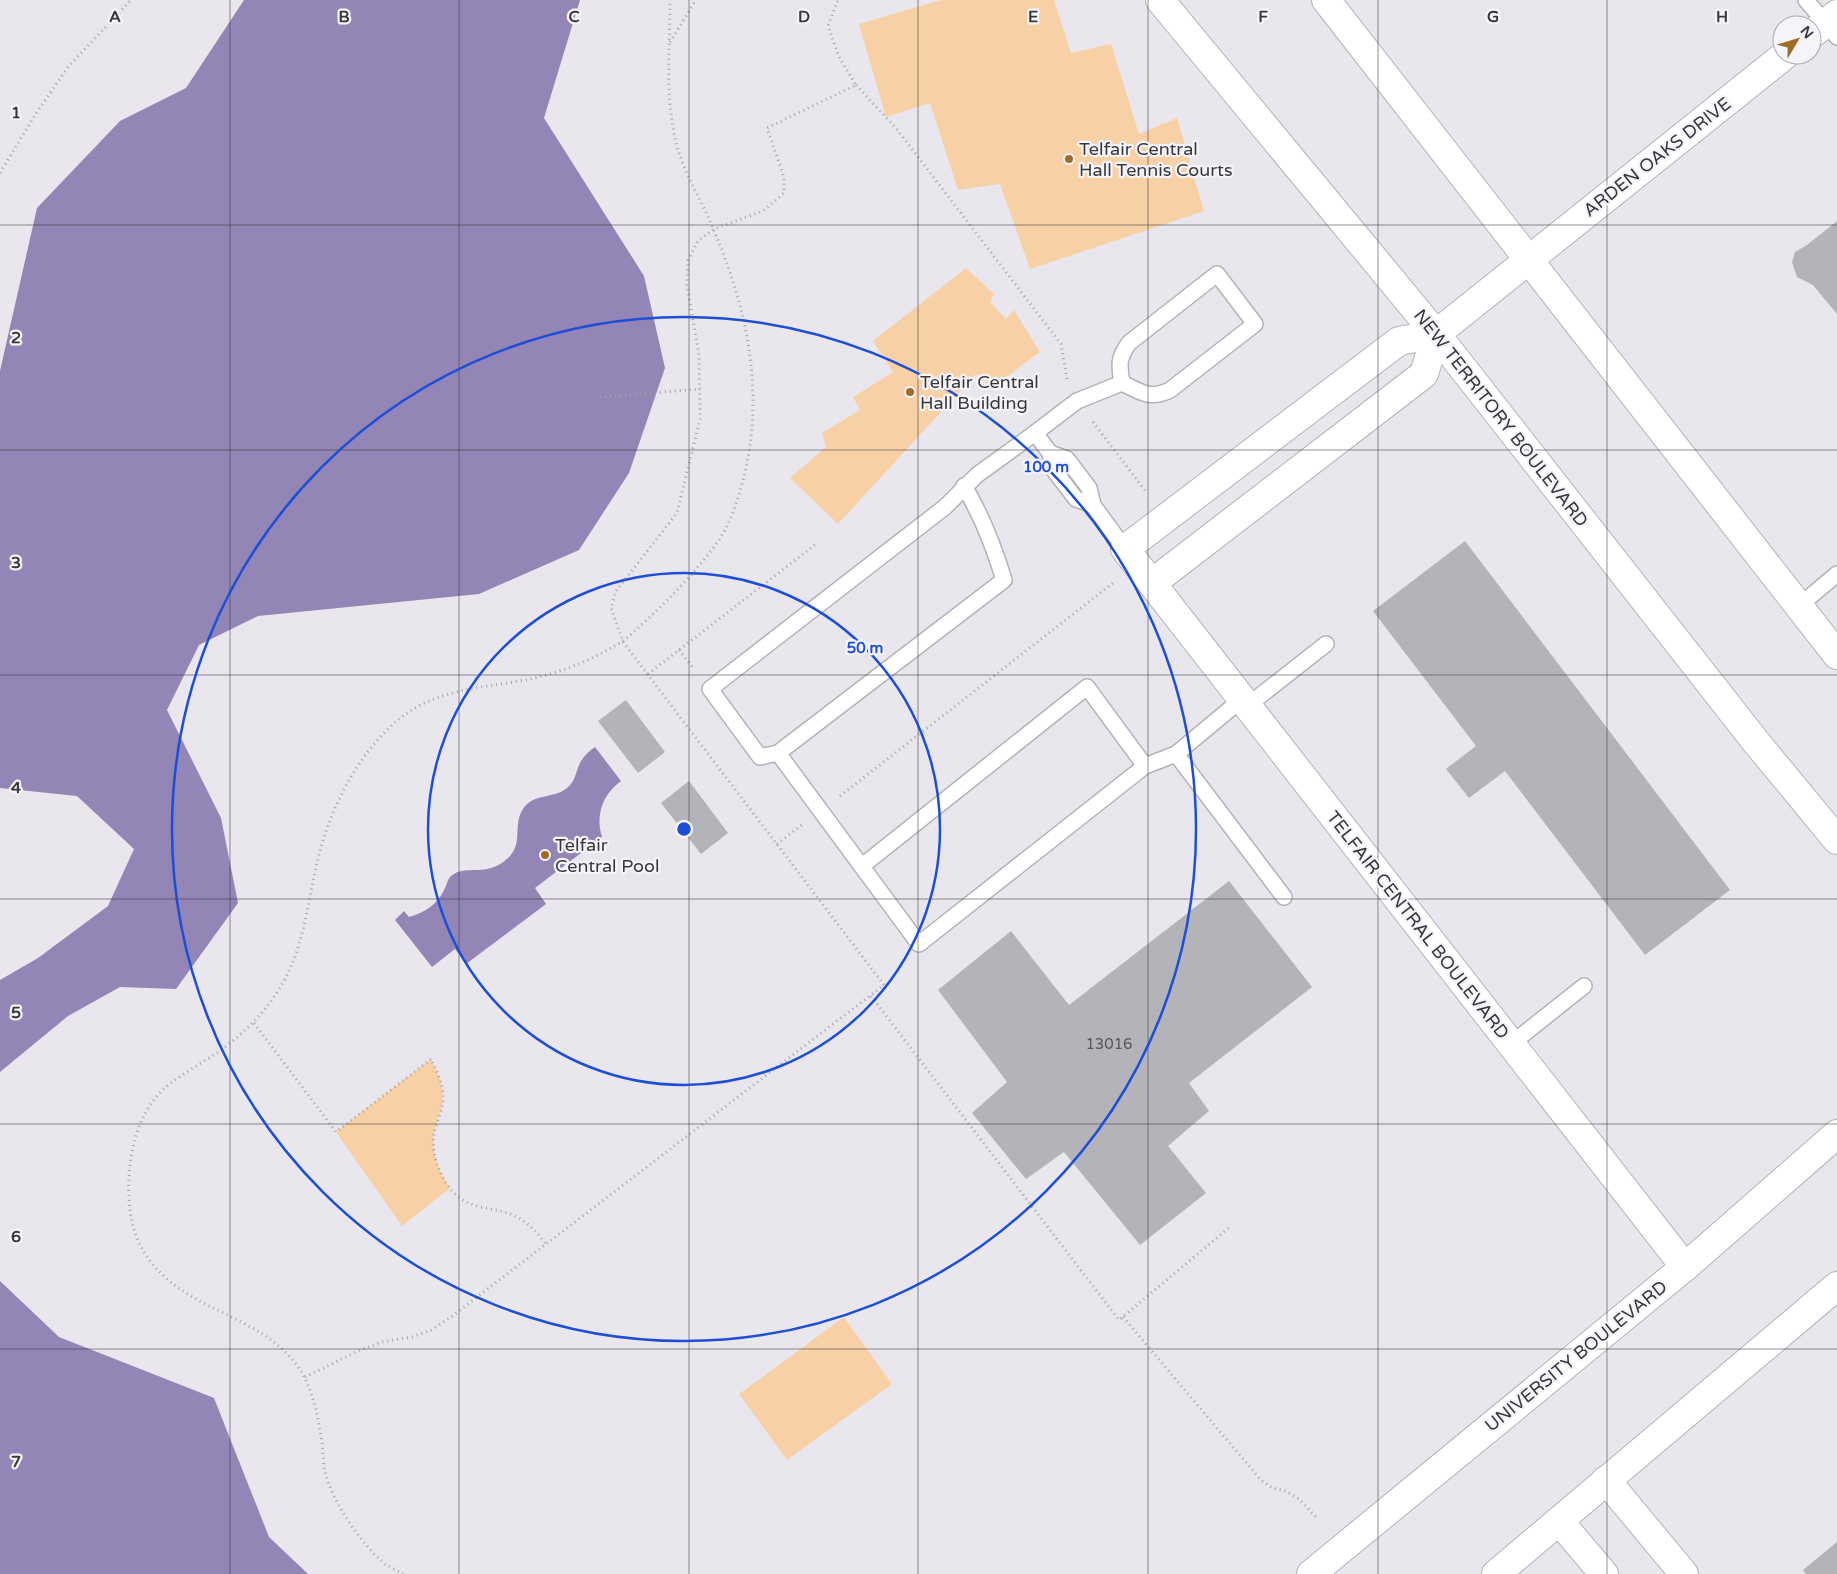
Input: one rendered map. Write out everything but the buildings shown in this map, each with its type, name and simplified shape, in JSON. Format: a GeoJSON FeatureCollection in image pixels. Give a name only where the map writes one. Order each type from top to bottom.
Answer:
{"type":"FeatureCollection","features":[{"type":"Feature","properties":{"kind":"main road","name":"NEW TERRITORY BOULEVARD"},"geometry":{"type":"LineString","coordinates":[[1160,0],[1436,334],[1756,742],[1837,840]]}},
{"type":"Feature","properties":{"kind":"main road"},"geometry":{"type":"LineString","coordinates":[[1326,0],[1837,655]]}},
{"type":"Feature","properties":{"kind":"main road","name":"ARDEN OAKS DRIVE"},"geometry":{"type":"LineString","coordinates":[[1529,259],[1772,65]]}},
{"type":"Feature","properties":{"kind":"main road"},"geometry":{"type":"LineString","coordinates":[[1138,565],[1252,453],[1399,341],[1436,334],[1529,259]]}},
{"type":"Feature","properties":{"kind":"main road"},"geometry":{"type":"LineString","coordinates":[[1138,565],[1277,487],[1424,374],[1436,334]]}},
{"type":"Feature","properties":{"kind":"main road"},"geometry":{"type":"LineString","coordinates":[[1252,453],[1277,487]]}},
{"type":"Feature","properties":{"kind":"main road","name":"TELFAIR CENTRAL BOULEVARD"},"geometry":{"type":"LineString","coordinates":[[1138,565],[1685,1267]]}},
{"type":"Feature","properties":{"kind":"main road","name":"UNIVERSITY BOULEVARD"},"geometry":{"type":"LineString","coordinates":[[1311,1574],[1685,1267],[1837,1134]]}},
{"type":"Feature","properties":{"kind":"main road"},"geometry":{"type":"LineString","coordinates":[[1496,1574],[1837,1286]]}},
{"type":"Feature","properties":{"kind":"main road"},"geometry":{"type":"LineString","coordinates":[[1606,1480],[1684,1574]]}},
{"type":"Feature","properties":{"kind":"main road"},"geometry":{"type":"LineString","coordinates":[[1559,1521],[1604,1574]]}},
{"type":"Feature","properties":{"kind":"lane"},"geometry":{"type":"LineString","coordinates":[[1806,0],[1828,27]]}},
{"type":"Feature","properties":{"kind":"lane"},"geometry":{"type":"LineString","coordinates":[[964,486],[982,518],[1004,580],[778,753],[760,757],[710,689],[945,506],[964,486],[977,475],[1077,401],[1122,383],[1146,395],[1160,395],[1170,390],[1255,324],[1217,274],[1129,343],[1120,354],[1119,366],[1122,383]]}},
{"type":"Feature","properties":{"kind":"lane"},"geometry":{"type":"LineString","coordinates":[[1035,433],[1050,452],[1053,469],[1076,499],[1093,505],[1138,565]]}},
{"type":"Feature","properties":{"kind":"lane"},"geometry":{"type":"LineString","coordinates":[[1799,606],[1837,574]]}},
{"type":"Feature","properties":{"kind":"lane"},"geometry":{"type":"LineString","coordinates":[[778,753],[919,944],[1145,766],[1176,754],[1326,644]]}},
{"type":"Feature","properties":{"kind":"lane"},"geometry":{"type":"LineString","coordinates":[[862,866],[1087,687],[1145,766]]}},
{"type":"Feature","properties":{"kind":"lane"},"geometry":{"type":"LineString","coordinates":[[1176,754],[1284,897]]}},
{"type":"Feature","properties":{"kind":"lane"},"geometry":{"type":"LineString","coordinates":[[1511,1044],[1584,986]]}},
{"type":"Feature","properties":{"kind":"path"},"geometry":{"type":"LineString","coordinates":[[0,173],[35,115],[68,67],[131,0]]}},
{"type":"Feature","properties":{"kind":"path"},"geometry":{"type":"LineString","coordinates":[[402,1574],[386,1564],[362,1539],[339,1506],[325,1473],[321,1439],[311,1390],[296,1363],[275,1341],[253,1327],[182,1291],[160,1274],[145,1254],[132,1226],[128,1195],[129,1163],[137,1134],[146,1112],[156,1097],[166,1086],[224,1048],[254,1023],[279,990],[295,960],[306,921],[322,844],[339,799],[364,758],[386,731],[414,706],[452,692],[528,680],[582,663],[623,642],[671,598],[708,555],[729,524],[746,476],[753,434],[753,382],[749,346],[743,312],[735,286],[714,229],[690,180],[678,150],[672,121],[669,76],[670,0]]}},
{"type":"Feature","properties":{"kind":"path"},"geometry":{"type":"LineString","coordinates":[[670,42],[696,0]]}},
{"type":"Feature","properties":{"kind":"path"},"geometry":{"type":"LineString","coordinates":[[838,0],[828,26],[839,57],[856,85],[895,127],[1061,344],[1069,390],[1148,493]]}},
{"type":"Feature","properties":{"kind":"path"},"geometry":{"type":"LineString","coordinates":[[305,1377],[360,1350],[382,1342],[412,1337],[431,1330],[451,1317],[884,985],[623,642],[611,608],[616,591],[677,514],[700,419],[699,355],[687,285],[688,260],[698,241],[714,229],[763,211],[784,193],[784,177],[768,128],[856,85]]}},
{"type":"Feature","properties":{"kind":"path"},"geometry":{"type":"LineString","coordinates":[[600,398],[700,389]]}},
{"type":"Feature","properties":{"kind":"path"},"geometry":{"type":"LineString","coordinates":[[648,674],[816,544]]}},
{"type":"Feature","properties":{"kind":"path"},"geometry":{"type":"LineString","coordinates":[[777,844],[1138,565]]}},
{"type":"Feature","properties":{"kind":"path"},"geometry":{"type":"LineString","coordinates":[[871,996],[1119,1320],[1231,1226]]}},
{"type":"Feature","properties":{"kind":"path"},"geometry":{"type":"LineString","coordinates":[[254,1023],[336,1132],[431,1059],[439,1077],[443,1095],[434,1133],[434,1151],[443,1178],[458,1197],[475,1206],[515,1216],[533,1228],[546,1244]]}},
{"type":"Feature","properties":{"kind":"path"},"geometry":{"type":"LineString","coordinates":[[1123,1317],[1261,1480],[1272,1488],[1286,1490],[1299,1499],[1317,1518]]}},
{"type":"Feature","properties":{"kind":"shaded area"},"geometry":{"type":"Polygon","coordinates":[[[244,0],[580,0],[544,118],[644,276],[665,368],[629,473],[579,550],[479,594],[258,616],[199,645],[167,710],[221,818],[238,903],[176,989],[120,987],[68,1016],[0,1072],[0,980],[38,958],[108,906],[134,849],[77,796],[0,788],[0,371],[37,208],[120,121],[186,88],[244,0]]]}},
{"type":"Feature","properties":{"kind":"shaded area","name":"Telfair Central Hall Tennis Courts"},"geometry":{"type":"Polygon","coordinates":[[[941,0],[1054,0],[1071,53],[1111,44],[1139,134],[1177,118],[1204,211],[1030,269],[1000,184],[958,190],[930,103],[886,117],[859,24],[941,0]]]}},
{"type":"Feature","properties":{"kind":"shaded area","name":"Telfair Central Hall Building"},"geometry":{"type":"Polygon","coordinates":[[[966,268],[994,294],[990,302],[1006,319],[1014,310],[1040,352],[993,387],[976,374],[838,524],[790,478],[826,447],[822,433],[860,410],[853,397],[893,372],[873,341],[966,268]]]}},
{"type":"Feature","properties":{"kind":"shaded area","name":"Telfair Central Pool"},"geometry":{"type":"Polygon","coordinates":[[[595,747],[621,781],[609,792],[602,806],[599,821],[602,837],[535,888],[546,904],[466,964],[455,949],[432,967],[395,920],[404,911],[409,917],[430,907],[438,900],[451,876],[457,872],[492,868],[508,858],[516,846],[518,822],[523,809],[527,804],[538,798],[556,794],[567,788],[574,779],[581,761],[595,747]]]}},
{"type":"Feature","properties":{"kind":"shaded area"},"geometry":{"type":"Polygon","coordinates":[[[431,1059],[441,1081],[443,1091],[442,1106],[433,1141],[435,1155],[450,1188],[402,1226],[336,1132],[431,1059]]]}},
{"type":"Feature","properties":{"kind":"shaded area"},"geometry":{"type":"Polygon","coordinates":[[[0,1281],[59,1337],[214,1398],[269,1537],[308,1574],[0,1574],[0,1281]]]}},
{"type":"Feature","properties":{"kind":"shaded area"},"geometry":{"type":"Polygon","coordinates":[[[844,1317],[892,1384],[787,1460],[739,1394],[844,1317]]]}},
{"type":"Feature","properties":{"kind":"place","name":"Telfair Central Hall Tennis Courts"},"geometry":{"type":"Point","coordinates":[1069,159]}},
{"type":"Feature","properties":{"kind":"place","name":"Telfair Central Hall Building"},"geometry":{"type":"Point","coordinates":[910,392]}},
{"type":"Feature","properties":{"kind":"place","name":"Telfair Central Pool"},"geometry":{"type":"Point","coordinates":[545,855]}}]}
